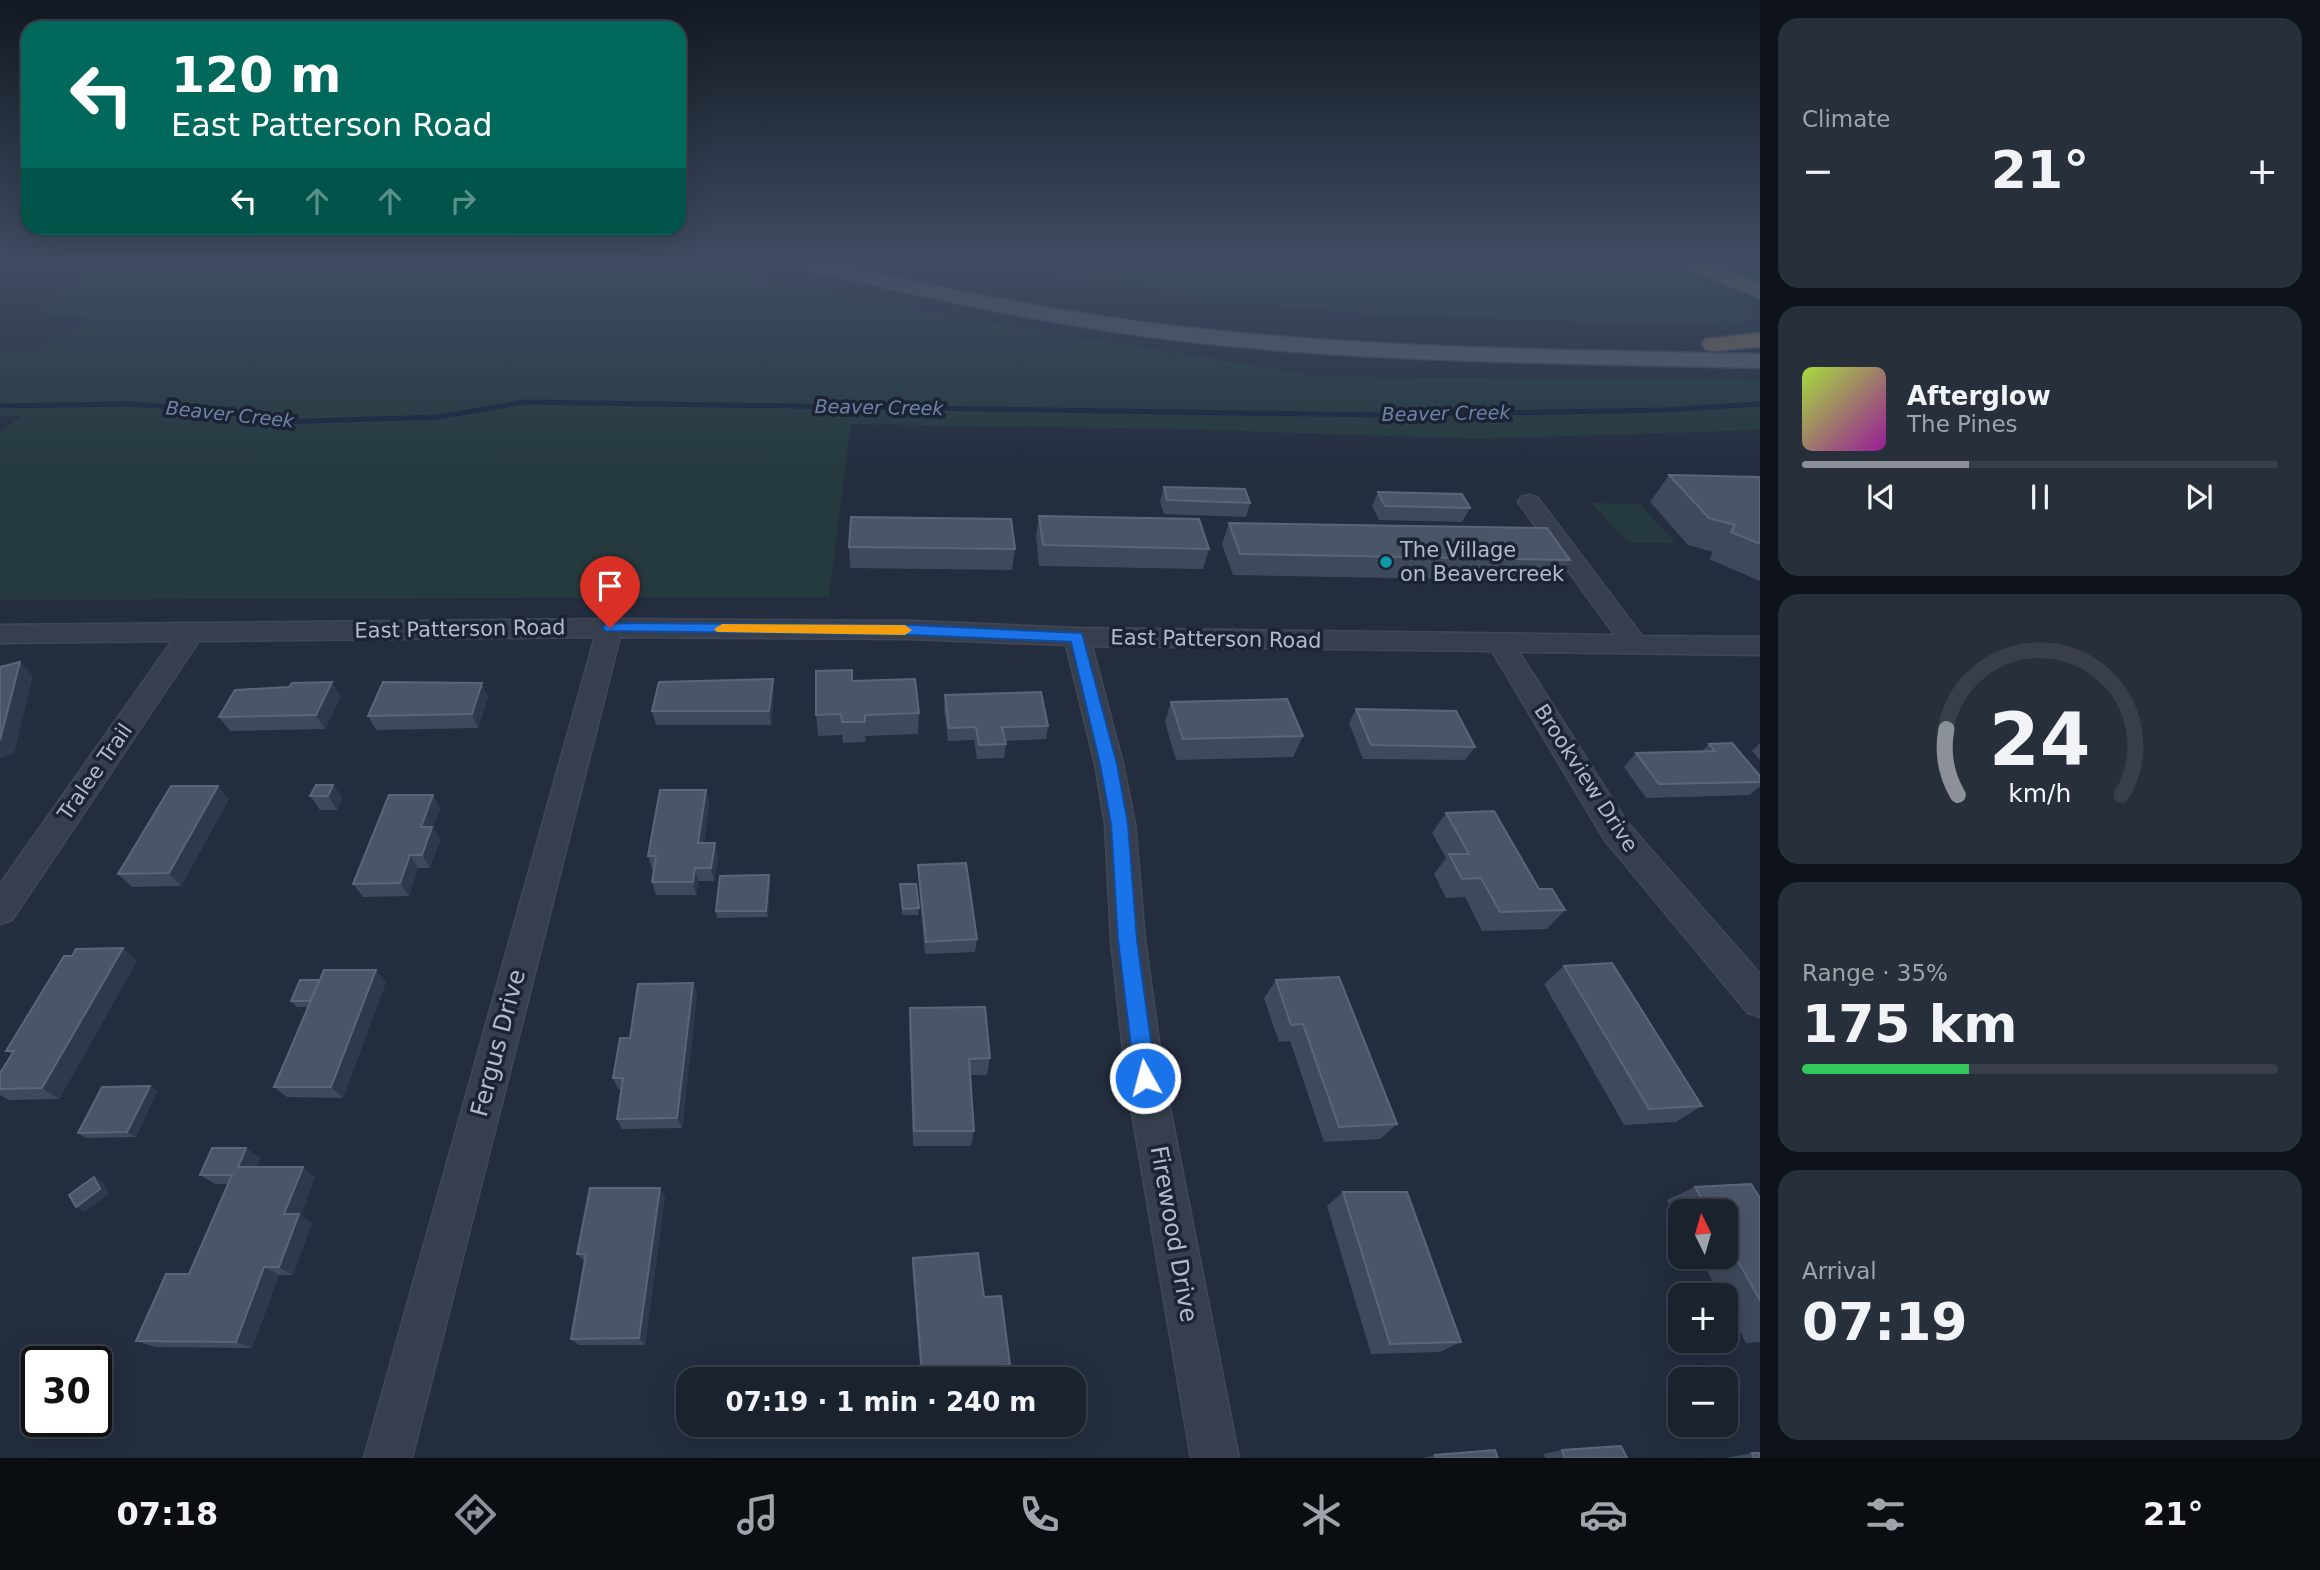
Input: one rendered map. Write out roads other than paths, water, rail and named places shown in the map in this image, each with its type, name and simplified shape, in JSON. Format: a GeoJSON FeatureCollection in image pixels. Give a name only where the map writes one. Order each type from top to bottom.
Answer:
{"type":"FeatureCollection","features":[{"type":"Feature","properties":{"kind":"highway"},"geometry":{"type":"LineString","coordinates":[[1714,344],[1760,340]]}},
{"type":"Feature","properties":{"kind":"main road"},"geometry":{"type":"LineString","coordinates":[[1160,330],[1201,336],[1404,351],[1760,361]]}},
{"type":"Feature","properties":{"kind":"main road"},"geometry":{"type":"LineString","coordinates":[[1355,330],[1760,345]]}},
{"type":"Feature","properties":{"kind":"street"},"geometry":{"type":"LineString","coordinates":[[1529,502],[1636,646]]}},
{"type":"Feature","properties":{"kind":"street","name":"East Patterson Road"},"geometry":{"type":"LineString","coordinates":[[0,634],[610,628],[912,630],[1077,637],[1760,646]]}},
{"type":"Feature","properties":{"kind":"street","name":"Fergus Drive"},"geometry":{"type":"LineString","coordinates":[[388,1458],[610,628]]}},
{"type":"Feature","properties":{"kind":"street","name":"Tralee Trail"},"geometry":{"type":"LineString","coordinates":[[0,909],[190,634]]}},
{"type":"Feature","properties":{"kind":"street","name":"Firewood Drive"},"geometry":{"type":"LineString","coordinates":[[1077,637],[1109,764],[1120,824],[1128,940],[1145,1078],[1215,1458]]}},
{"type":"Feature","properties":{"kind":"street","name":"Brookview Drive"},"geometry":{"type":"LineString","coordinates":[[1501,644],[1615,831],[1760,1001]]}},
{"type":"Feature","properties":{"kind":"waterway","name":"Beaver Creek"},"geometry":{"type":"LineString","coordinates":[[0,406],[128,404],[217,410],[277,422],[439,417],[524,402],[1378,415],[1665,410],[1760,404]]}},
{"type":"Feature","properties":{"kind":"place","name":"The Village on Beavercreek"},"geometry":{"type":"Point","coordinates":[1386,562]}}]}
